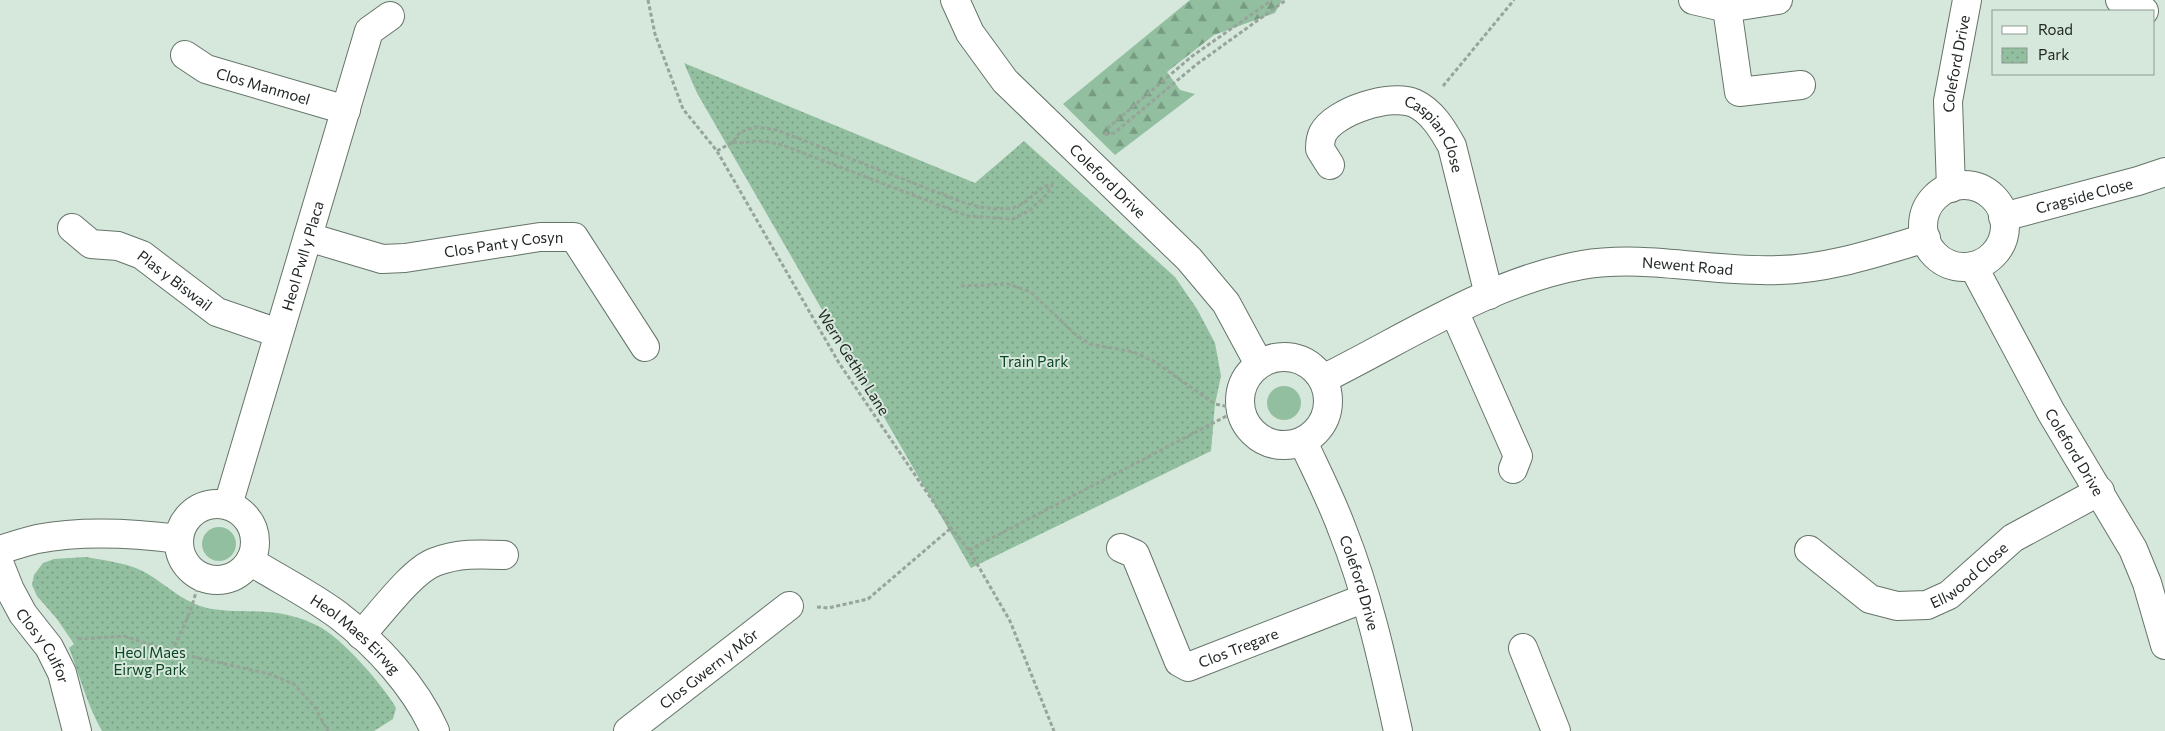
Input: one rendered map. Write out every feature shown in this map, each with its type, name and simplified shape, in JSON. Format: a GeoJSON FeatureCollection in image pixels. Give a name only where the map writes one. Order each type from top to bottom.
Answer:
{"type":"FeatureCollection","features":[{"type":"Feature","properties":{"kind":"street","name":"Coleford Drive"},"geometry":{"type":"LineString","coordinates":[[955,0],[970,33],[1005,81],[1189,259],[1226,303],[1259,364]]}},
{"type":"Feature","properties":{"kind":"street"},"geometry":{"type":"LineString","coordinates":[[1694,0],[1727,8],[1778,0]]}},
{"type":"Feature","properties":{"kind":"street","name":"Coleford Drive"},"geometry":{"type":"LineString","coordinates":[[1951,188],[1948,100],[1968,0]]}},
{"type":"Feature","properties":{"kind":"street"},"geometry":{"type":"LineString","coordinates":[[2120,0],[2142,10]]}},
{"type":"Feature","properties":{"kind":"street"},"geometry":{"type":"LineString","coordinates":[[1727,8],[1739,92],[1801,85]]}},
{"type":"Feature","properties":{"kind":"street","name":"Heol Pwll y Placa"},"geometry":{"type":"LineString","coordinates":[[228,505],[369,31],[390,16]]}},
{"type":"Feature","properties":{"kind":"street","name":"Clos Manmoel"},"geometry":{"type":"LineString","coordinates":[[185,55],[206,69],[346,110]]}},
{"type":"Feature","properties":{"kind":"street","name":"Caspian Close"},"geometry":{"type":"LineString","coordinates":[[1330,165],[1320,148],[1322,133],[1342,115],[1368,104],[1393,100],[1413,102],[1426,111],[1441,127],[1452,146],[1489,295]]}},
{"type":"Feature","properties":{"kind":"street","name":"Cragside Close"},"geometry":{"type":"LineString","coordinates":[[2003,217],[2165,172]]}},
{"type":"Feature","properties":{"kind":"street"},"geometry":{"type":"LineString","coordinates":[[1970,186],[1984,190],[1995,199],[2002,211],[2005,225],[2003,239],[1996,251],[1986,261],[1964,267],[1950,264],[1938,257],[1929,246],[1923,227],[1926,213],[1932,201],[1943,191],[1951,188],[1970,186]]}},
{"type":"Feature","properties":{"kind":"street","name":"Plas y Biswail"},"geometry":{"type":"LineString","coordinates":[[72,228],[91,244],[118,246],[142,255],[217,312],[278,333]]}},
{"type":"Feature","properties":{"kind":"street","name":"Clos Pant y Cosyn"},"geometry":{"type":"LineString","coordinates":[[308,237],[382,259],[406,258],[540,237],[574,237],[645,347]]}},
{"type":"Feature","properties":{"kind":"street","name":"Newent Road"},"geometry":{"type":"LineString","coordinates":[[1322,379],[1489,295],[1540,276],[1581,265],[1634,261],[1721,269],[1779,270],[1861,258],[1926,238]]}},
{"type":"Feature","properties":{"kind":"street","name":"Coleford Drive"},"geometry":{"type":"LineString","coordinates":[[1972,266],[2051,412],[2133,549],[2147,583],[2163,632]]}},
{"type":"Feature","properties":{"kind":"street"},"geometry":{"type":"LineString","coordinates":[[1454,311],[1518,456],[1513,469]]}},
{"type":"Feature","properties":{"kind":"street"},"geometry":{"type":"LineString","coordinates":[[1289,357],[1300,359],[1313,367],[1322,379],[1328,394],[1327,409],[1322,424],[1316,432],[1303,442],[1288,445],[1272,444],[1258,438],[1247,426],[1240,409],[1241,389],[1248,375],[1259,364],[1273,358],[1289,357]]}},
{"type":"Feature","properties":{"kind":"street","name":"Coleford Drive"},"geometry":{"type":"LineString","coordinates":[[1303,442],[1342,529],[1366,598],[1398,731]]}},
{"type":"Feature","properties":{"kind":"street","name":"Ellwood Close"},"geometry":{"type":"LineString","coordinates":[[1809,550],[1831,570],[1870,599],[1897,606],[1927,605],[1949,595],[2013,538],[2100,491]]}},
{"type":"Feature","properties":{"kind":"street"},"geometry":{"type":"LineString","coordinates":[[215,503],[228,505],[242,512],[252,524],[256,536],[254,555],[248,566],[234,577],[221,580],[201,576],[193,572],[184,562],[180,550],[180,539],[181,528],[188,517],[202,506],[215,503]]}},
{"type":"Feature","properties":{"kind":"street"},"geometry":{"type":"LineString","coordinates":[[0,550],[37,539],[72,535],[143,534],[180,539]]}},
{"type":"Feature","properties":{"kind":"street","name":"Clos Tregare"},"geometry":{"type":"LineString","coordinates":[[1121,548],[1135,554],[1179,662],[1188,667],[1366,598]]}},
{"type":"Feature","properties":{"kind":"street"},"geometry":{"type":"LineString","coordinates":[[361,635],[417,574],[433,562],[471,554],[504,555]]}},
{"type":"Feature","properties":{"kind":"street","name":"Heol Maes Eirwg"},"geometry":{"type":"LineString","coordinates":[[250,561],[337,615],[361,635],[402,679],[422,706],[432,730]]}},
{"type":"Feature","properties":{"kind":"street","name":"Clos y Culfor"},"geometry":{"type":"LineString","coordinates":[[0,565],[10,590],[23,614],[49,647],[62,674],[77,731]]}},
{"type":"Feature","properties":{"kind":"street","name":"Clos Gwern y Môr"},"geometry":{"type":"LineString","coordinates":[[628,731],[789,606]]}},
{"type":"Feature","properties":{"kind":"street"},"geometry":{"type":"LineString","coordinates":[[1523,648],[1556,731]]}},
{"type":"Feature","properties":{"kind":"path","name":"Wern Gethin Lane"},"geometry":{"type":"LineString","coordinates":[[648,0],[655,34],[683,109],[717,151],[839,363],[951,528],[969,550],[1010,621],[1054,731]]}},
{"type":"Feature","properties":{"kind":"path"},"geometry":{"type":"LineString","coordinates":[[1272,0],[1191,57],[1109,127],[1105,135],[1114,133],[1197,64],[1286,0]]}},
{"type":"Feature","properties":{"kind":"path"},"geometry":{"type":"LineString","coordinates":[[1413,102],[1441,89],[1514,0]]}},
{"type":"Feature","properties":{"kind":"path"},"geometry":{"type":"LineString","coordinates":[[717,151],[733,142],[740,132],[756,126],[777,130],[962,202],[996,209],[1013,208],[1024,203],[1044,186],[1053,185],[1047,194],[1030,210],[1012,219],[968,216],[782,145],[769,141],[755,141],[743,144],[733,142]]}},
{"type":"Feature","properties":{"kind":"path"},"geometry":{"type":"LineString","coordinates":[[961,286],[1008,284],[1030,292],[1075,334],[1090,344],[1134,352],[1155,362],[1215,404],[1240,409]]}},
{"type":"Feature","properties":{"kind":"path"},"geometry":{"type":"LineString","coordinates":[[969,550],[1240,409]]}},
{"type":"Feature","properties":{"kind":"path"},"geometry":{"type":"LineString","coordinates":[[789,606],[828,608],[868,599],[951,528]]}},
{"type":"Feature","properties":{"kind":"path"},"geometry":{"type":"LineString","coordinates":[[172,652],[190,612],[201,576]]}},
{"type":"Feature","properties":{"kind":"path"},"geometry":{"type":"LineString","coordinates":[[49,647],[76,639],[124,636],[172,652],[269,674],[294,684],[314,706],[328,731]]}},
{"type":"Feature","properties":{"kind":"green space"},"geometry":{"type":"Polygon","coordinates":[[[1190,0],[1282,0],[1275,13],[1214,35],[1167,72],[1180,90],[1195,94],[1115,155],[1063,104],[1190,0]]]}},
{"type":"Feature","properties":{"kind":"green space","name":"Train Park"},"geometry":{"type":"Polygon","coordinates":[[[684,63],[975,183],[1024,141],[1175,277],[1197,309],[1215,343],[1221,376],[1215,404],[1211,451],[971,568],[697,93],[684,63]]]}},
{"type":"Feature","properties":{"kind":"green space"},"geometry":{"type":"Polygon","coordinates":[[[1284,386],[1296,391],[1301,403],[1296,415],[1284,420],[1272,415],[1267,403],[1272,391],[1284,386]]]}},
{"type":"Feature","properties":{"kind":"green space"},"geometry":{"type":"Polygon","coordinates":[[[219,527],[226,528],[231,532],[235,537],[235,551],[231,556],[226,560],[219,561],[212,560],[207,556],[203,551],[202,544],[203,537],[207,532],[212,528],[219,527]]]}},
{"type":"Feature","properties":{"kind":"green space","name":"Heol Maes Eirwg Park"},"geometry":{"type":"Polygon","coordinates":[[[86,557],[118,563],[141,570],[180,596],[200,606],[225,610],[280,613],[300,618],[318,626],[350,651],[382,687],[396,708],[393,719],[374,731],[102,731],[88,701],[69,648],[74,644],[57,619],[37,596],[32,585],[34,575],[43,563],[54,559],[86,557]]]}}]}
